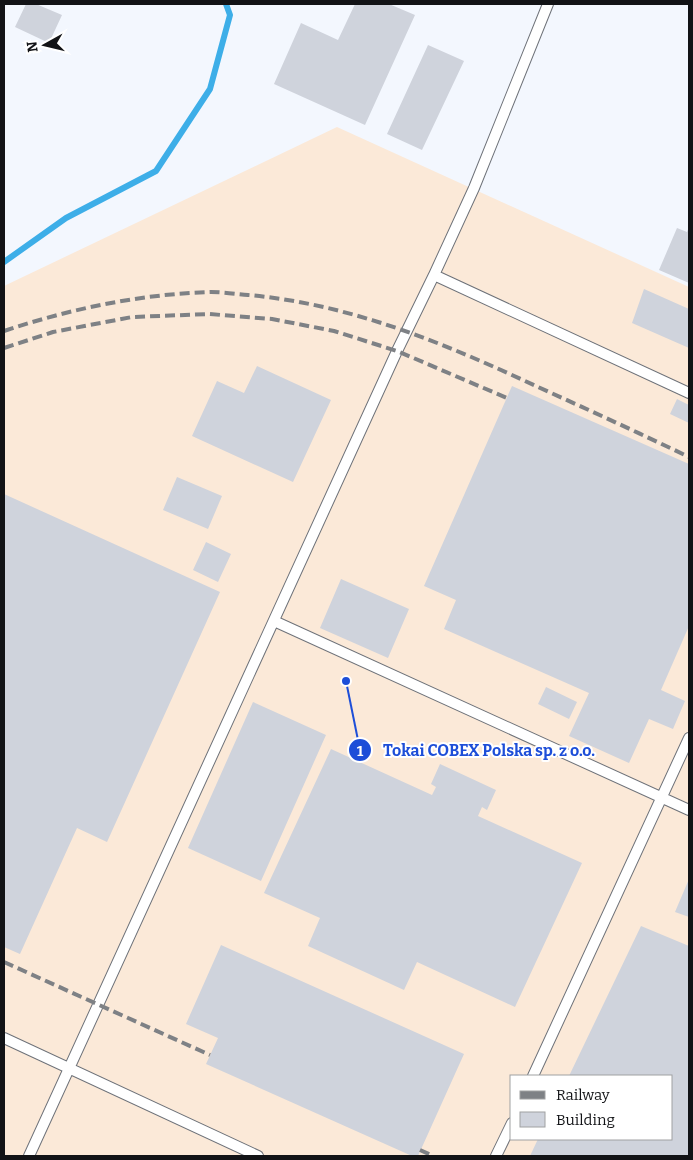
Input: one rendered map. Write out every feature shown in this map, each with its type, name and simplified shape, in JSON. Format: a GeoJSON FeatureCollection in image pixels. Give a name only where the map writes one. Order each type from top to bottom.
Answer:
{"type":"FeatureCollection","features":[{"type":"Feature","properties":{"kind":"lane"},"geometry":{"type":"LineString","coordinates":[[29,1156],[400,344],[474,188],[548,4]]}},
{"type":"Feature","properties":{"kind":"lane"},"geometry":{"type":"LineString","coordinates":[[434,275],[689,393]]}},
{"type":"Feature","properties":{"kind":"lane"},"geometry":{"type":"LineString","coordinates":[[274,621],[689,810]]}},
{"type":"Feature","properties":{"kind":"lane"},"geometry":{"type":"LineString","coordinates":[[533,1075],[689,738]]}},
{"type":"Feature","properties":{"kind":"lane"},"geometry":{"type":"LineString","coordinates":[[4,1038],[258,1156]]}},
{"type":"Feature","properties":{"kind":"lane"},"geometry":{"type":"LineString","coordinates":[[496,1156],[510,1127]]}},
{"type":"Feature","properties":{"kind":"shaded area"},"geometry":{"type":"Polygon","coordinates":[[[337,127],[689,287],[689,1156],[4,1156],[4,286],[337,127]]]}},
{"type":"Feature","properties":{"kind":"building"},"geometry":{"type":"Polygon","coordinates":[[[26,4],[36,4],[62,15],[49,43],[15,27],[26,4]]]}},
{"type":"Feature","properties":{"kind":"building"},"geometry":{"type":"Polygon","coordinates":[[[355,4],[389,4],[415,15],[365,125],[274,84],[301,23],[338,40],[355,4]]]}},
{"type":"Feature","properties":{"kind":"building"},"geometry":{"type":"Polygon","coordinates":[[[428,45],[464,61],[422,150],[387,134],[428,45]]]}},
{"type":"Feature","properties":{"kind":"building"},"geometry":{"type":"Polygon","coordinates":[[[689,227],[689,283],[659,270],[677,228],[687,232],[689,227]]]}},
{"type":"Feature","properties":{"kind":"building"},"geometry":{"type":"Polygon","coordinates":[[[644,289],[689,309],[689,348],[632,323],[644,289]]]}},
{"type":"Feature","properties":{"kind":"building"},"geometry":{"type":"Polygon","coordinates":[[[257,366],[331,400],[293,482],[192,436],[217,381],[244,393],[257,366]]]}},
{"type":"Feature","properties":{"kind":"building"},"geometry":{"type":"Polygon","coordinates":[[[512,386],[689,464],[689,626],[661,690],[685,701],[673,729],[649,719],[629,763],[569,736],[589,693],[444,629],[456,600],[424,586],[512,386]]]}},
{"type":"Feature","properties":{"kind":"building"},"geometry":{"type":"Polygon","coordinates":[[[677,399],[689,405],[689,423],[670,414],[677,399]]]}},
{"type":"Feature","properties":{"kind":"building"},"geometry":{"type":"Polygon","coordinates":[[[177,477],[222,496],[208,529],[163,510],[177,477]]]}},
{"type":"Feature","properties":{"kind":"building"},"geometry":{"type":"Polygon","coordinates":[[[4,494],[220,592],[107,842],[77,828],[20,954],[4,947],[4,494]]]}},
{"type":"Feature","properties":{"kind":"building"},"geometry":{"type":"Polygon","coordinates":[[[206,542],[231,554],[218,582],[193,570],[206,542]]]}},
{"type":"Feature","properties":{"kind":"building"},"geometry":{"type":"Polygon","coordinates":[[[341,579],[409,609],[388,658],[320,628],[341,579]]]}},
{"type":"Feature","properties":{"kind":"building"},"geometry":{"type":"Polygon","coordinates":[[[546,687],[577,702],[569,719],[538,704],[546,687]]]}},
{"type":"Feature","properties":{"kind":"building"},"geometry":{"type":"Polygon","coordinates":[[[253,702],[326,735],[261,881],[188,848],[253,702]]]}},
{"type":"Feature","properties":{"kind":"building"},"geometry":{"type":"Polygon","coordinates":[[[331,749],[432,795],[436,787],[431,784],[440,764],[496,790],[487,810],[482,807],[478,816],[582,863],[515,1007],[417,962],[404,990],[308,946],[320,918],[264,893],[331,749]]]}},
{"type":"Feature","properties":{"kind":"building"},"geometry":{"type":"Polygon","coordinates":[[[689,879],[689,917],[675,912],[689,879]]]}},
{"type":"Feature","properties":{"kind":"building"},"geometry":{"type":"Polygon","coordinates":[[[641,926],[689,946],[689,1156],[530,1156],[538,1140],[673,1140],[673,1075],[569,1075],[641,926]]]}},
{"type":"Feature","properties":{"kind":"building"},"geometry":{"type":"Polygon","coordinates":[[[221,945],[464,1054],[418,1156],[412,1156],[206,1064],[218,1038],[186,1024],[221,945]]]}},
{"type":"Feature","properties":{"kind":"waterway"},"geometry":{"type":"LineString","coordinates":[[4,262],[66,218],[156,171],[210,89],[230,15],[226,4]]}},
{"type":"Feature","properties":{"kind":"railway"},"geometry":{"type":"LineString","coordinates":[[4,331],[54,316],[106,304],[184,293],[216,292],[286,300],[324,307],[361,317],[433,341],[503,371],[689,457]]}},
{"type":"Feature","properties":{"kind":"railway"},"geometry":{"type":"LineString","coordinates":[[4,348],[53,332],[132,317],[209,314],[272,319],[334,331],[397,351],[507,398]]}},
{"type":"Feature","properties":{"kind":"railway"},"geometry":{"type":"LineString","coordinates":[[4,962],[210,1055]]}},
{"type":"Feature","properties":{"kind":"railway"},"geometry":{"type":"LineString","coordinates":[[420,1150],[433,1156]]}},
{"type":"Feature","properties":{"kind":"place","name":"Tokai COBEX Polska sp. z o.o."},"geometry":{"type":"Point","coordinates":[346,681]}}]}
